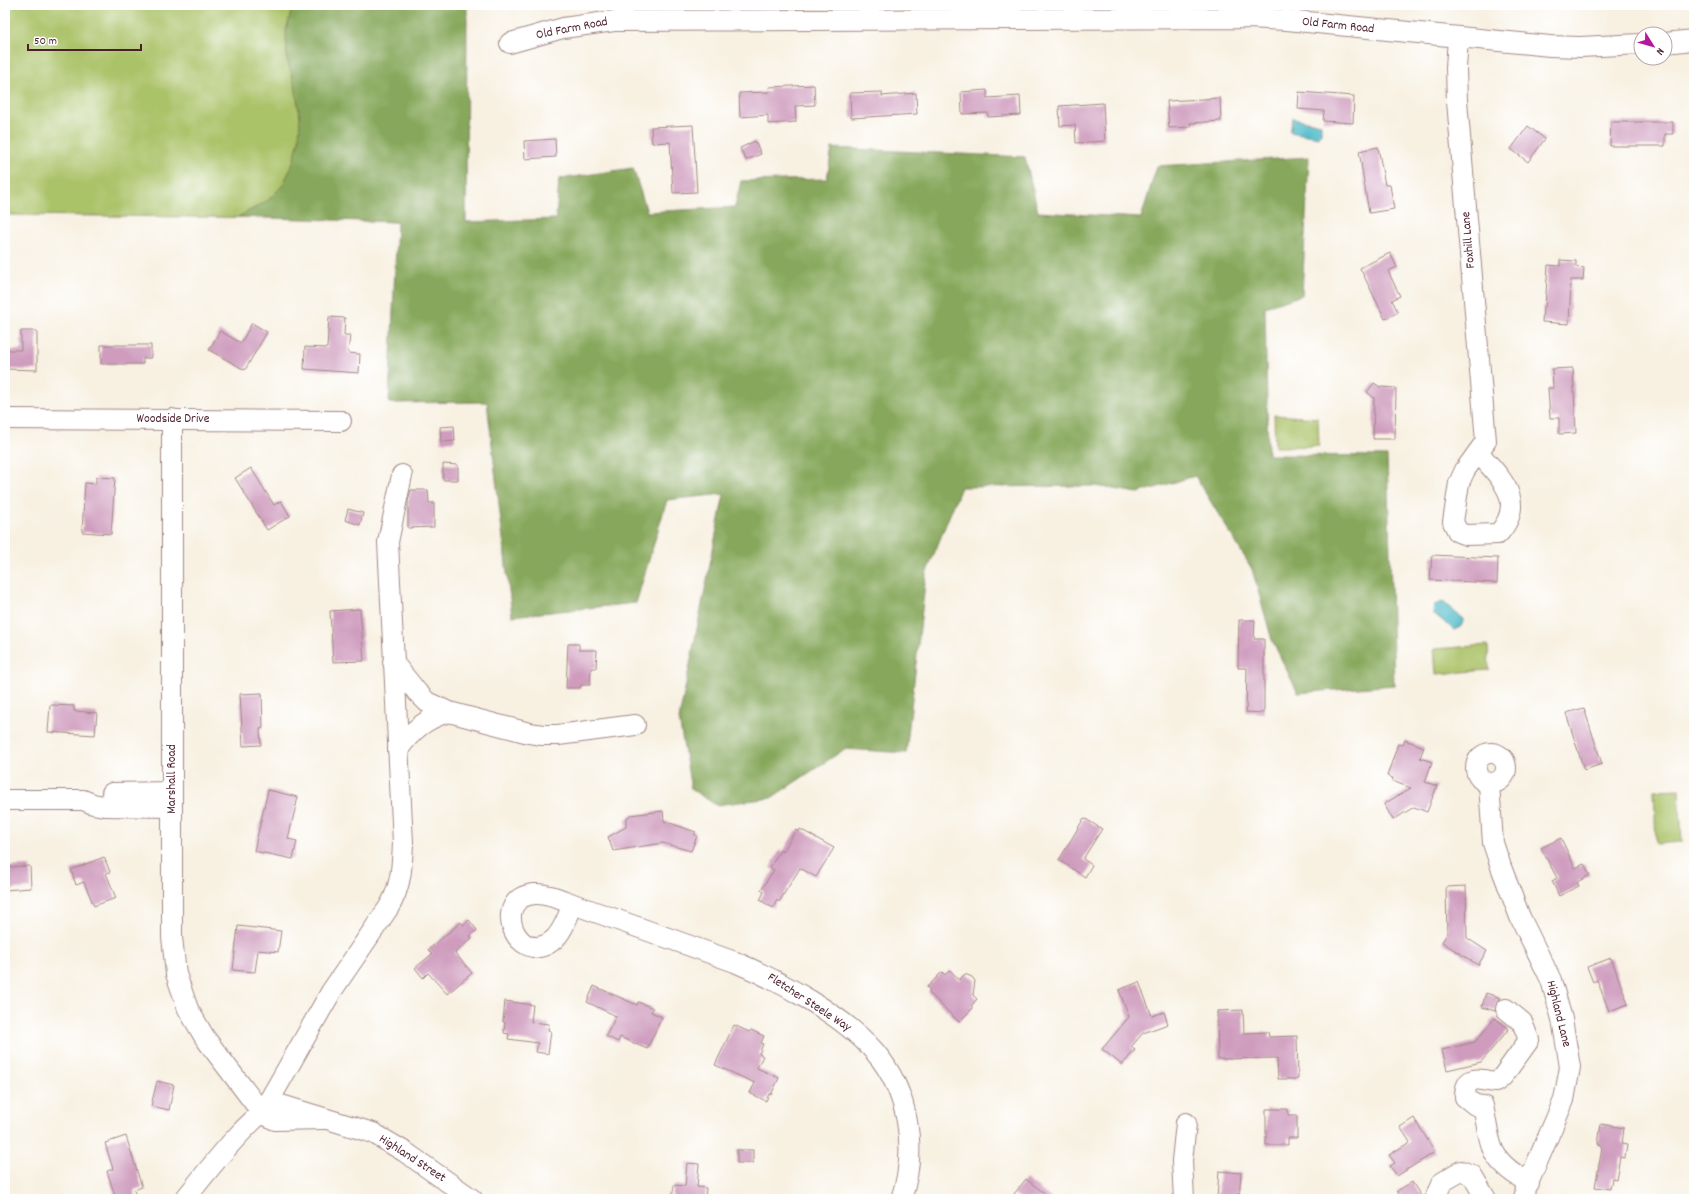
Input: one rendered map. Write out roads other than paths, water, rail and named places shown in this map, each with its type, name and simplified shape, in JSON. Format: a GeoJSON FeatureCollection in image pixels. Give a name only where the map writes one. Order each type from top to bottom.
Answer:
{"type":"FeatureCollection","features":[{"type":"Feature","properties":{"kind":"street","name":"Old Farm Road"},"geometry":{"type":"LineString","coordinates":[[510,43],[562,28],[614,21],[849,12],[1255,19],[1565,47],[1633,44]]}},
{"type":"Feature","properties":{"kind":"street","name":"Foxhill Lane"},"geometry":{"type":"LineString","coordinates":[[1458,38],[1456,68],[1457,101],[1482,446]]}},
{"type":"Feature","properties":{"kind":"street"},"geometry":{"type":"LineString","coordinates":[[1673,42],[1694,40]]}},
{"type":"Feature","properties":{"kind":"street","name":"Woodside Drive"},"geometry":{"type":"LineString","coordinates":[[5,419],[341,420]]}},
{"type":"Feature","properties":{"kind":"street","name":"Marshall Road"},"geometry":{"type":"LineString","coordinates":[[172,419],[173,950],[176,974],[179,987],[198,1029],[262,1113]]}},
{"type":"Feature","properties":{"kind":"street"},"geometry":{"type":"LineString","coordinates":[[185,1199],[232,1142],[262,1113],[331,992],[395,897],[401,876],[403,843],[388,542],[402,475]]}},
{"type":"Feature","properties":{"kind":"street"},"geometry":{"type":"LineString","coordinates":[[393,662],[406,680],[422,697],[438,708],[529,733],[558,735],[635,725]]}},
{"type":"Feature","properties":{"kind":"street"},"geometry":{"type":"LineString","coordinates":[[398,750],[418,727],[432,718],[449,712]]}},
{"type":"Feature","properties":{"kind":"street","name":"Highland Lane"},"geometry":{"type":"LineString","coordinates":[[1489,784],[1494,843],[1501,867],[1520,917],[1551,980],[1562,1019],[1570,1067],[1564,1100],[1526,1191]]}},
{"type":"Feature","properties":{"kind":"street"},"geometry":{"type":"LineString","coordinates":[[5,800],[83,800],[92,795],[104,793],[172,800]]}},
{"type":"Feature","properties":{"kind":"street","name":"Fletcher Steele Way"},"geometry":{"type":"LineString","coordinates":[[573,904],[558,934],[552,941],[540,946],[526,944],[519,939],[514,932],[511,924],[512,911],[517,903],[523,897],[535,894],[544,895],[573,904],[735,962],[771,978],[830,1014],[862,1040],[875,1052],[886,1067],[903,1102],[910,1153],[908,1174],[901,1199]]}},
{"type":"Feature","properties":{"kind":"street"},"geometry":{"type":"LineString","coordinates":[[1506,1009],[1522,1022],[1528,1040],[1503,1076],[1496,1082],[1476,1078],[1469,1081],[1465,1089],[1465,1097],[1475,1105],[1483,1106],[1494,1151],[1502,1163],[1514,1173],[1526,1191]]}},
{"type":"Feature","properties":{"kind":"street","name":"Highland Street"},"geometry":{"type":"LineString","coordinates":[[262,1113],[268,1118],[275,1120],[325,1119],[362,1129],[382,1138],[405,1152],[472,1199]]}},
{"type":"Feature","properties":{"kind":"street"},"geometry":{"type":"LineString","coordinates":[[1184,1199],[1182,1161],[1186,1123]]}},
{"type":"Feature","properties":{"kind":"street"},"geometry":{"type":"LineString","coordinates":[[1438,1199],[1436,1196],[1442,1182],[1461,1171],[1472,1175],[1486,1199]]}},
{"type":"Feature","properties":{"kind":"water"},"geometry":{"type":"Polygon","coordinates":[[[1293,118],[1321,124],[1321,134],[1319,134],[1318,137],[1290,132],[1293,118]]]}},
{"type":"Feature","properties":{"kind":"water"},"geometry":{"type":"Polygon","coordinates":[[[1443,602],[1463,619],[1462,625],[1454,630],[1433,613],[1434,605],[1443,602]]]}}]}
